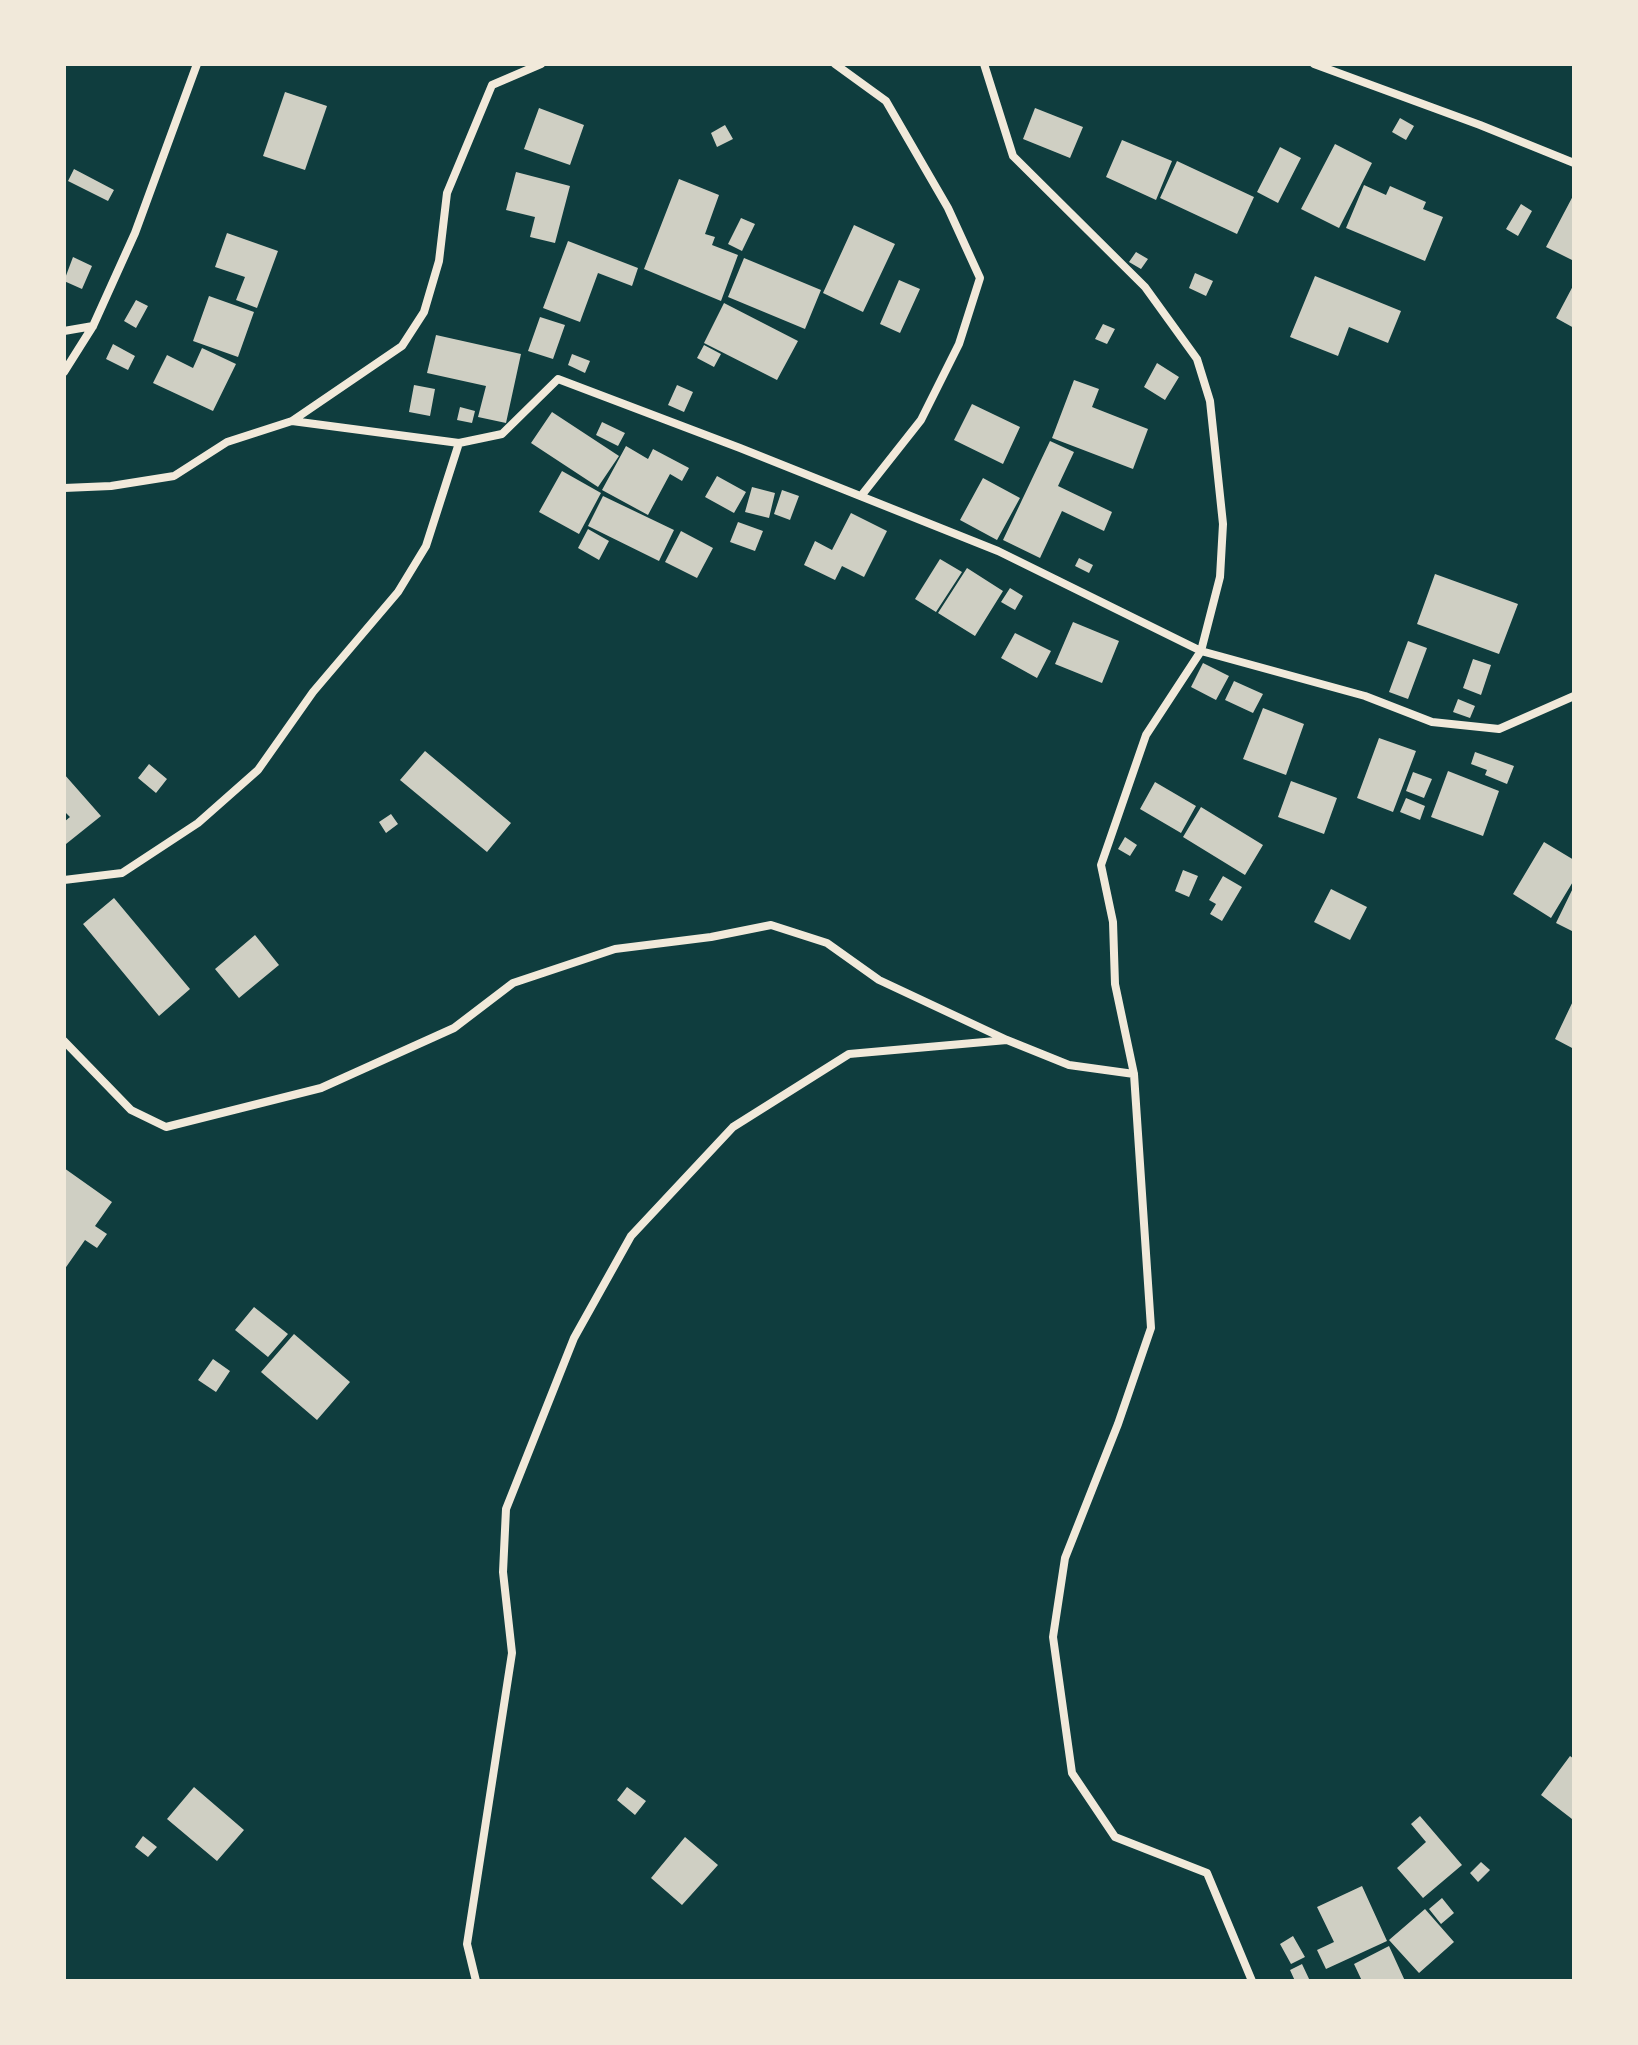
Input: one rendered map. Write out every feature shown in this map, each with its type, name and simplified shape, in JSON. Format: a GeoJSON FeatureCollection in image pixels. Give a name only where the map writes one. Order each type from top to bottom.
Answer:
{"type":"FeatureCollection","features":[{"type":"Feature","properties":{"kind":"street"},"geometry":{"type":"LineString","coordinates":[[64,372],[93,326],[135,233],[197,64]]}},
{"type":"Feature","properties":{"kind":"street"},"geometry":{"type":"LineString","coordinates":[[64,488],[111,486],[174,476],[227,442],[292,421],[402,346],[424,312],[439,261],[447,193],[492,85],[541,64]]}},
{"type":"Feature","properties":{"kind":"street"},"geometry":{"type":"LineString","coordinates":[[835,64],[886,101],[948,208],[980,278],[959,344],[921,420],[861,496]]}},
{"type":"Feature","properties":{"kind":"street"},"geometry":{"type":"LineString","coordinates":[[984,64],[1013,156],[1145,287],[1197,359],[1210,401],[1223,524],[1220,577],[1201,651],[1146,735],[1101,865],[1113,922],[1115,984],[1134,1074],[1151,1328],[1118,1424],[1065,1558],[1053,1637],[1072,1773],[1115,1837],[1207,1873],[1252,1981]]}},
{"type":"Feature","properties":{"kind":"street"},"geometry":{"type":"LineString","coordinates":[[1314,64],[1574,163]]}},
{"type":"Feature","properties":{"kind":"street"},"geometry":{"type":"LineString","coordinates":[[64,331],[93,326]]}},
{"type":"Feature","properties":{"kind":"street"},"geometry":{"type":"LineString","coordinates":[[292,421],[459,443],[502,434],[558,379],[998,551],[1201,651],[1365,696],[1432,722],[1499,729],[1574,696]]}},
{"type":"Feature","properties":{"kind":"street"},"geometry":{"type":"LineString","coordinates":[[64,880],[122,873],[198,823],[258,770],[313,692],[398,592],[426,546],[459,443]]}},
{"type":"Feature","properties":{"kind":"street"},"geometry":{"type":"LineString","coordinates":[[64,1041],[131,1110],[166,1127],[321,1088],[454,1028],[513,983],[615,949],[711,937],[771,925],[827,943],[879,980],[1007,1040],[1069,1065],[1134,1074]]}},
{"type":"Feature","properties":{"kind":"street"},"geometry":{"type":"LineString","coordinates":[[476,1981],[467,1944],[512,1653],[503,1572],[506,1509],[574,1338],[631,1236],[733,1127],[849,1054],[1007,1040]]}},
{"type":"Feature","properties":{"kind":"building"},"geometry":{"type":"Polygon","coordinates":[[[285,92],[327,106],[305,170],[263,156],[285,92]]]}},
{"type":"Feature","properties":{"kind":"building"},"geometry":{"type":"Polygon","coordinates":[[[539,108],[584,125],[570,165],[524,149],[539,108]]]}},
{"type":"Feature","properties":{"kind":"building"},"geometry":{"type":"Polygon","coordinates":[[[1035,108],[1083,127],[1070,158],[1023,139],[1035,108]]]}},
{"type":"Feature","properties":{"kind":"building"},"geometry":{"type":"Polygon","coordinates":[[[1400,118],[1414,126],[1406,140],[1392,132],[1400,118]]]}},
{"type":"Feature","properties":{"kind":"building"},"geometry":{"type":"Polygon","coordinates":[[[725,125],[733,139],[717,147],[711,133],[725,125]]]}},
{"type":"Feature","properties":{"kind":"building"},"geometry":{"type":"Polygon","coordinates":[[[1122,140],[1172,161],[1156,200],[1106,177],[1122,140]]]}},
{"type":"Feature","properties":{"kind":"building"},"geometry":{"type":"Polygon","coordinates":[[[1335,144],[1372,163],[1339,228],[1301,209],[1335,144]]]}},
{"type":"Feature","properties":{"kind":"building"},"geometry":{"type":"Polygon","coordinates":[[[1280,147],[1301,158],[1278,203],[1257,192],[1280,147]]]}},
{"type":"Feature","properties":{"kind":"building"},"geometry":{"type":"Polygon","coordinates":[[[1177,161],[1254,197],[1237,234],[1160,198],[1177,161]]]}},
{"type":"Feature","properties":{"kind":"building"},"geometry":{"type":"Polygon","coordinates":[[[74,169],[114,190],[108,201],[68,181],[74,169]]]}},
{"type":"Feature","properties":{"kind":"building"},"geometry":{"type":"Polygon","coordinates":[[[516,172],[570,186],[555,243],[530,237],[535,217],[506,210],[516,172]]]}},
{"type":"Feature","properties":{"kind":"building"},"geometry":{"type":"Polygon","coordinates":[[[679,179],[719,195],[705,234],[715,237],[712,245],[738,255],[721,301],[644,269],[679,179]]]}},
{"type":"Feature","properties":{"kind":"building"},"geometry":{"type":"Polygon","coordinates":[[[1364,185],[1386,195],[1390,186],[1426,202],[1423,209],[1443,217],[1425,261],[1346,228],[1364,185]]]}},
{"type":"Feature","properties":{"kind":"building"},"geometry":{"type":"Polygon","coordinates":[[[1574,194],[1574,261],[1546,247],[1574,194]]]}},
{"type":"Feature","properties":{"kind":"building"},"geometry":{"type":"Polygon","coordinates":[[[1521,204],[1532,211],[1518,236],[1506,229],[1521,204]]]}},
{"type":"Feature","properties":{"kind":"building"},"geometry":{"type":"Polygon","coordinates":[[[741,218],[755,224],[742,251],[728,244],[741,218]]]}},
{"type":"Feature","properties":{"kind":"building"},"geometry":{"type":"Polygon","coordinates":[[[854,225],[895,244],[863,312],[823,293],[854,225]]]}},
{"type":"Feature","properties":{"kind":"building"},"geometry":{"type":"Polygon","coordinates":[[[227,233],[278,251],[257,308],[236,300],[245,277],[215,267],[227,233]]]}},
{"type":"Feature","properties":{"kind":"building"},"geometry":{"type":"Polygon","coordinates":[[[568,241],[638,268],[632,286],[598,273],[580,322],[543,308],[568,241]]]}},
{"type":"Feature","properties":{"kind":"building"},"geometry":{"type":"Polygon","coordinates":[[[1136,252],[1148,259],[1141,269],[1129,262],[1136,252]]]}},
{"type":"Feature","properties":{"kind":"building"},"geometry":{"type":"Polygon","coordinates":[[[73,257],[92,266],[82,289],[64,281],[73,257]]]}},
{"type":"Feature","properties":{"kind":"building"},"geometry":{"type":"Polygon","coordinates":[[[744,258],[821,290],[805,329],[728,297],[744,258]]]}},
{"type":"Feature","properties":{"kind":"building"},"geometry":{"type":"Polygon","coordinates":[[[1195,273],[1213,281],[1206,296],[1189,288],[1195,273]]]}},
{"type":"Feature","properties":{"kind":"building"},"geometry":{"type":"Polygon","coordinates":[[[1315,276],[1401,311],[1388,343],[1349,327],[1338,356],[1290,337],[1315,276]]]}},
{"type":"Feature","properties":{"kind":"building"},"geometry":{"type":"Polygon","coordinates":[[[899,280],[920,289],[900,333],[880,324],[899,280]]]}},
{"type":"Feature","properties":{"kind":"building"},"geometry":{"type":"Polygon","coordinates":[[[1574,284],[1574,328],[1556,318],[1574,284]]]}},
{"type":"Feature","properties":{"kind":"building"},"geometry":{"type":"Polygon","coordinates":[[[209,296],[254,312],[238,357],[193,341],[209,296]]]}},
{"type":"Feature","properties":{"kind":"building"},"geometry":{"type":"Polygon","coordinates":[[[136,300],[148,306],[136,328],[124,321],[136,300]]]}},
{"type":"Feature","properties":{"kind":"building"},"geometry":{"type":"Polygon","coordinates":[[[724,303],[798,341],[777,380],[704,343],[724,303]]]}},
{"type":"Feature","properties":{"kind":"building"},"geometry":{"type":"Polygon","coordinates":[[[540,317],[565,325],[553,359],[528,351],[540,317]]]}},
{"type":"Feature","properties":{"kind":"building"},"geometry":{"type":"Polygon","coordinates":[[[1103,324],[1115,329],[1107,344],[1095,339],[1103,324]]]}},
{"type":"Feature","properties":{"kind":"building"},"geometry":{"type":"Polygon","coordinates":[[[436,335],[521,354],[506,423],[478,417],[486,386],[427,373],[436,335]]]}},
{"type":"Feature","properties":{"kind":"building"},"geometry":{"type":"Polygon","coordinates":[[[113,344],[135,356],[128,370],[106,359],[113,344]]]}},
{"type":"Feature","properties":{"kind":"building"},"geometry":{"type":"Polygon","coordinates":[[[704,345],[721,354],[714,367],[697,358],[704,345]]]}},
{"type":"Feature","properties":{"kind":"building"},"geometry":{"type":"Polygon","coordinates":[[[202,348],[236,364],[213,411],[153,383],[167,355],[193,368],[202,348]]]}},
{"type":"Feature","properties":{"kind":"building"},"geometry":{"type":"Polygon","coordinates":[[[572,354],[590,361],[585,373],[568,365],[572,354]]]}},
{"type":"Feature","properties":{"kind":"building"},"geometry":{"type":"Polygon","coordinates":[[[1157,363],[1179,377],[1165,400],[1144,387],[1157,363]]]}},
{"type":"Feature","properties":{"kind":"building"},"geometry":{"type":"Polygon","coordinates":[[[1074,380],[1099,389],[1092,407],[1148,429],[1133,469],[1052,438],[1074,380]]]}},
{"type":"Feature","properties":{"kind":"building"},"geometry":{"type":"Polygon","coordinates":[[[414,385],[435,389],[430,416],[409,412],[414,385]]]}},
{"type":"Feature","properties":{"kind":"building"},"geometry":{"type":"Polygon","coordinates":[[[677,385],[693,392],[684,412],[668,405],[677,385]]]}},
{"type":"Feature","properties":{"kind":"building"},"geometry":{"type":"Polygon","coordinates":[[[972,404],[1020,427],[1003,464],[954,440],[972,404]]]}},
{"type":"Feature","properties":{"kind":"building"},"geometry":{"type":"Polygon","coordinates":[[[460,407],[475,411],[472,423],[457,420],[460,407]]]}},
{"type":"Feature","properties":{"kind":"building"},"geometry":{"type":"Polygon","coordinates":[[[552,412],[619,456],[598,487],[531,443],[552,412]]]}},
{"type":"Feature","properties":{"kind":"building"},"geometry":{"type":"Polygon","coordinates":[[[602,422],[625,433],[618,446],[596,435],[602,422]]]}},
{"type":"Feature","properties":{"kind":"building"},"geometry":{"type":"Polygon","coordinates":[[[1050,441],[1074,452],[1058,486],[1112,512],[1104,531],[1062,511],[1040,558],[1003,540],[1050,441]]]}},
{"type":"Feature","properties":{"kind":"building"},"geometry":{"type":"Polygon","coordinates":[[[626,446],[648,459],[653,449],[689,468],[682,481],[670,474],[648,515],[602,490],[626,446]]]}},
{"type":"Feature","properties":{"kind":"building"},"geometry":{"type":"Polygon","coordinates":[[[562,471],[601,493],[579,534],[539,512],[562,471]]]}},
{"type":"Feature","properties":{"kind":"building"},"geometry":{"type":"Polygon","coordinates":[[[717,476],[746,492],[734,513],[705,497],[717,476]]]}},
{"type":"Feature","properties":{"kind":"building"},"geometry":{"type":"Polygon","coordinates":[[[983,478],[1020,498],[997,540],[960,520],[983,478]]]}},
{"type":"Feature","properties":{"kind":"building"},"geometry":{"type":"Polygon","coordinates":[[[752,487],[775,493],[769,518],[745,512],[752,487]]]}},
{"type":"Feature","properties":{"kind":"building"},"geometry":{"type":"Polygon","coordinates":[[[782,490],[799,496],[790,520],[774,514],[782,490]]]}},
{"type":"Feature","properties":{"kind":"building"},"geometry":{"type":"Polygon","coordinates":[[[603,496],[674,530],[659,561],[588,526],[603,496]]]}},
{"type":"Feature","properties":{"kind":"building"},"geometry":{"type":"Polygon","coordinates":[[[851,513],[887,531],[864,577],[842,566],[835,580],[804,565],[815,541],[832,550],[851,513]]]}},
{"type":"Feature","properties":{"kind":"building"},"geometry":{"type":"Polygon","coordinates":[[[738,522],[763,531],[755,551],[730,542],[738,522]]]}},
{"type":"Feature","properties":{"kind":"building"},"geometry":{"type":"Polygon","coordinates":[[[588,529],[609,541],[599,560],[578,548],[588,529]]]}},
{"type":"Feature","properties":{"kind":"building"},"geometry":{"type":"Polygon","coordinates":[[[681,531],[713,548],[697,578],[665,562],[681,531]]]}},
{"type":"Feature","properties":{"kind":"building"},"geometry":{"type":"Polygon","coordinates":[[[1079,558],[1093,565],[1089,573],[1075,566],[1079,558]]]}},
{"type":"Feature","properties":{"kind":"building"},"geometry":{"type":"Polygon","coordinates":[[[940,559],[962,572],[936,612],[915,599],[940,559]]]}},
{"type":"Feature","properties":{"kind":"building"},"geometry":{"type":"Polygon","coordinates":[[[967,568],[1003,591],[975,636],[938,613],[967,568]]]}},
{"type":"Feature","properties":{"kind":"building"},"geometry":{"type":"Polygon","coordinates":[[[1435,574],[1518,604],[1499,654],[1417,624],[1435,574]]]}},
{"type":"Feature","properties":{"kind":"building"},"geometry":{"type":"Polygon","coordinates":[[[1010,588],[1023,596],[1015,610],[1001,602],[1010,588]]]}},
{"type":"Feature","properties":{"kind":"building"},"geometry":{"type":"Polygon","coordinates":[[[1073,622],[1119,641],[1102,683],[1055,664],[1073,622]]]}},
{"type":"Feature","properties":{"kind":"building"},"geometry":{"type":"Polygon","coordinates":[[[1015,633],[1051,651],[1037,678],[1001,658],[1015,633]]]}},
{"type":"Feature","properties":{"kind":"building"},"geometry":{"type":"Polygon","coordinates":[[[1408,641],[1427,648],[1408,699],[1389,692],[1408,641]]]}},
{"type":"Feature","properties":{"kind":"building"},"geometry":{"type":"Polygon","coordinates":[[[1473,659],[1491,665],[1481,695],[1463,688],[1473,659]]]}},
{"type":"Feature","properties":{"kind":"building"},"geometry":{"type":"Polygon","coordinates":[[[1203,663],[1229,676],[1216,700],[1191,687],[1203,663]]]}},
{"type":"Feature","properties":{"kind":"building"},"geometry":{"type":"Polygon","coordinates":[[[1234,681],[1263,694],[1253,713],[1225,700],[1234,681]]]}},
{"type":"Feature","properties":{"kind":"building"},"geometry":{"type":"Polygon","coordinates":[[[1458,699],[1475,706],[1470,718],[1453,712],[1458,699]]]}},
{"type":"Feature","properties":{"kind":"building"},"geometry":{"type":"Polygon","coordinates":[[[1263,708],[1304,724],[1286,775],[1243,759],[1263,708]]]}},
{"type":"Feature","properties":{"kind":"building"},"geometry":{"type":"Polygon","coordinates":[[[1379,738],[1416,751],[1393,812],[1357,798],[1379,738]]]}},
{"type":"Feature","properties":{"kind":"building"},"geometry":{"type":"Polygon","coordinates":[[[425,751],[511,823],[487,852],[400,780],[425,751]]]}},
{"type":"Feature","properties":{"kind":"building"},"geometry":{"type":"Polygon","coordinates":[[[1475,752],[1514,766],[1507,784],[1485,775],[1487,770],[1471,764],[1475,752]]]}},
{"type":"Feature","properties":{"kind":"building"},"geometry":{"type":"Polygon","coordinates":[[[149,764],[167,779],[156,793],[138,778],[149,764]]]}},
{"type":"Feature","properties":{"kind":"building"},"geometry":{"type":"Polygon","coordinates":[[[1448,771],[1499,791],[1483,836],[1431,817],[1448,771]]]}},
{"type":"Feature","properties":{"kind":"building"},"geometry":{"type":"Polygon","coordinates":[[[1413,772],[1432,779],[1424,798],[1406,791],[1413,772]]]}},
{"type":"Feature","properties":{"kind":"building"},"geometry":{"type":"Polygon","coordinates":[[[64,774],[101,816],[66,844],[64,822],[70,817],[64,811],[64,774]]]}},
{"type":"Feature","properties":{"kind":"building"},"geometry":{"type":"Polygon","coordinates":[[[1291,781],[1337,798],[1324,834],[1278,817],[1291,781]]]}},
{"type":"Feature","properties":{"kind":"building"},"geometry":{"type":"Polygon","coordinates":[[[1155,782],[1196,806],[1181,833],[1140,809],[1155,782]]]}},
{"type":"Feature","properties":{"kind":"building"},"geometry":{"type":"Polygon","coordinates":[[[1406,798],[1425,806],[1420,820],[1400,812],[1406,798]]]}},
{"type":"Feature","properties":{"kind":"building"},"geometry":{"type":"Polygon","coordinates":[[[1201,807],[1263,845],[1245,875],[1183,837],[1201,807]]]}},
{"type":"Feature","properties":{"kind":"building"},"geometry":{"type":"Polygon","coordinates":[[[391,814],[398,824],[386,833],[379,822],[391,814]]]}},
{"type":"Feature","properties":{"kind":"building"},"geometry":{"type":"Polygon","coordinates":[[[1125,837],[1137,845],[1130,856],[1118,849],[1125,837]]]}},
{"type":"Feature","properties":{"kind":"building"},"geometry":{"type":"Polygon","coordinates":[[[1544,842],[1574,860],[1574,880],[1551,918],[1513,894],[1544,842]]]}},
{"type":"Feature","properties":{"kind":"building"},"geometry":{"type":"Polygon","coordinates":[[[1183,870],[1198,876],[1189,897],[1175,891],[1183,870]]]}},
{"type":"Feature","properties":{"kind":"building"},"geometry":{"type":"Polygon","coordinates":[[[1223,876],[1242,887],[1222,921],[1210,914],[1216,904],[1209,900],[1223,876]]]}},
{"type":"Feature","properties":{"kind":"building"},"geometry":{"type":"Polygon","coordinates":[[[1574,886],[1574,932],[1556,923],[1574,886]]]}},
{"type":"Feature","properties":{"kind":"building"},"geometry":{"type":"Polygon","coordinates":[[[1331,889],[1367,907],[1350,940],[1314,922],[1331,889]]]}},
{"type":"Feature","properties":{"kind":"building"},"geometry":{"type":"Polygon","coordinates":[[[114,898],[190,989],[159,1016],[83,924],[114,898]]]}},
{"type":"Feature","properties":{"kind":"building"},"geometry":{"type":"Polygon","coordinates":[[[255,935],[279,965],[239,998],[215,969],[255,935]]]}},
{"type":"Feature","properties":{"kind":"building"},"geometry":{"type":"Polygon","coordinates":[[[1574,999],[1574,1049],[1555,1039],[1574,999]]]}},
{"type":"Feature","properties":{"kind":"building"},"geometry":{"type":"Polygon","coordinates":[[[64,1168],[112,1202],[95,1226],[107,1234],[97,1248],[85,1240],[64,1270],[64,1168]]]}},
{"type":"Feature","properties":{"kind":"building"},"geometry":{"type":"Polygon","coordinates":[[[254,1307],[288,1334],[268,1357],[235,1330],[254,1307]]]}},
{"type":"Feature","properties":{"kind":"building"},"geometry":{"type":"Polygon","coordinates":[[[294,1334],[350,1382],[317,1420],[261,1372],[294,1334]]]}},
{"type":"Feature","properties":{"kind":"building"},"geometry":{"type":"Polygon","coordinates":[[[213,1359],[230,1371],[216,1392],[198,1380],[213,1359]]]}},
{"type":"Feature","properties":{"kind":"building"},"geometry":{"type":"Polygon","coordinates":[[[1570,1756],[1574,1759],[1572,1819],[1541,1795],[1570,1756]]]}},
{"type":"Feature","properties":{"kind":"building"},"geometry":{"type":"Polygon","coordinates":[[[194,1787],[244,1830],[217,1861],[167,1819],[194,1787]]]}},
{"type":"Feature","properties":{"kind":"building"},"geometry":{"type":"Polygon","coordinates":[[[627,1787],[646,1801],[635,1815],[617,1800],[627,1787]]]}},
{"type":"Feature","properties":{"kind":"building"},"geometry":{"type":"Polygon","coordinates":[[[1420,1816],[1462,1865],[1423,1898],[1397,1868],[1426,1842],[1411,1824],[1420,1816]]]}},
{"type":"Feature","properties":{"kind":"building"},"geometry":{"type":"Polygon","coordinates":[[[143,1836],[157,1847],[148,1857],[135,1847],[143,1836]]]}},
{"type":"Feature","properties":{"kind":"building"},"geometry":{"type":"Polygon","coordinates":[[[685,1837],[718,1865],[682,1905],[651,1878],[685,1837]]]}},
{"type":"Feature","properties":{"kind":"building"},"geometry":{"type":"Polygon","coordinates":[[[1481,1862],[1490,1870],[1478,1882],[1470,1873],[1481,1862]]]}},
{"type":"Feature","properties":{"kind":"building"},"geometry":{"type":"Polygon","coordinates":[[[1362,1886],[1387,1941],[1326,1969],[1317,1950],[1334,1942],[1317,1907],[1362,1886]]]}},
{"type":"Feature","properties":{"kind":"building"},"geometry":{"type":"Polygon","coordinates":[[[1442,1898],[1454,1913],[1441,1924],[1429,1909],[1442,1898]]]}},
{"type":"Feature","properties":{"kind":"building"},"geometry":{"type":"Polygon","coordinates":[[[1425,1909],[1454,1942],[1419,1973],[1389,1940],[1425,1909]]]}},
{"type":"Feature","properties":{"kind":"building"},"geometry":{"type":"Polygon","coordinates":[[[1293,1936],[1305,1957],[1291,1964],[1280,1944],[1293,1936]]]}},
{"type":"Feature","properties":{"kind":"building"},"geometry":{"type":"Polygon","coordinates":[[[1389,1946],[1405,1981],[1362,1981],[1354,1964],[1389,1946]]]}},
{"type":"Feature","properties":{"kind":"building"},"geometry":{"type":"Polygon","coordinates":[[[1302,1964],[1310,1981],[1295,1981],[1290,1970],[1302,1964]]]}}]}
